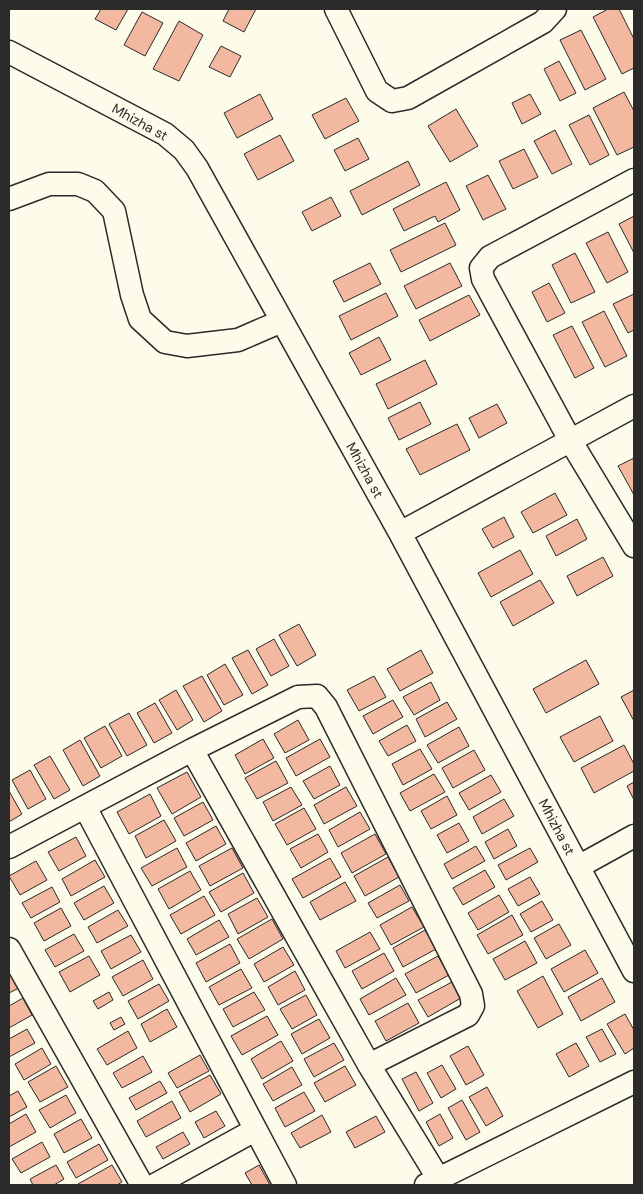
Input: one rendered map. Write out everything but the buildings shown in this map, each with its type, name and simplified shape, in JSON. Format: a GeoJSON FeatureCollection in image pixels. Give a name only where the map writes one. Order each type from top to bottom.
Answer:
{"type":"FeatureCollection","features":[{"type":"Feature","properties":{"kind":"street"},"geometry":{"type":"LineString","coordinates":[[336,9],[377,91],[392,101],[408,98],[543,22],[556,9]]}},
{"type":"Feature","properties":{"kind":"street","name":"Mhizha st"},"geometry":{"type":"LineString","coordinates":[[9,52],[165,134],[184,150],[197,168],[400,533],[634,971]]}},
{"type":"Feature","properties":{"kind":"street"},"geometry":{"type":"LineString","coordinates":[[634,180],[490,257],[481,268],[483,279],[570,440],[634,546]]}},
{"type":"Feature","properties":{"kind":"street"},"geometry":{"type":"LineString","coordinates":[[9,199],[49,184],[78,184],[95,191],[114,211],[132,294],[140,319],[165,342],[188,346],[238,340],[282,321]]}},
{"type":"Feature","properties":{"kind":"street"},"geometry":{"type":"LineString","coordinates":[[400,533],[634,406]]}},
{"type":"Feature","properties":{"kind":"street"},"geometry":{"type":"LineString","coordinates":[[9,847],[192,750],[298,697],[317,696],[326,707],[471,994],[473,1006],[468,1015],[369,1065]]}},
{"type":"Feature","properties":{"kind":"street"},"geometry":{"type":"LineString","coordinates":[[192,750],[369,1065],[432,1182],[634,1082]]}},
{"type":"Feature","properties":{"kind":"street"},"geometry":{"type":"LineString","coordinates":[[84,807],[285,1185]]}},
{"type":"Feature","properties":{"kind":"street"},"geometry":{"type":"LineString","coordinates":[[578,867],[634,836]]}},
{"type":"Feature","properties":{"kind":"street"},"geometry":{"type":"LineString","coordinates":[[9,950],[142,1185]]}},
{"type":"Feature","properties":{"kind":"street"},"geometry":{"type":"LineString","coordinates":[[155,1185],[255,1130]]}}]}
